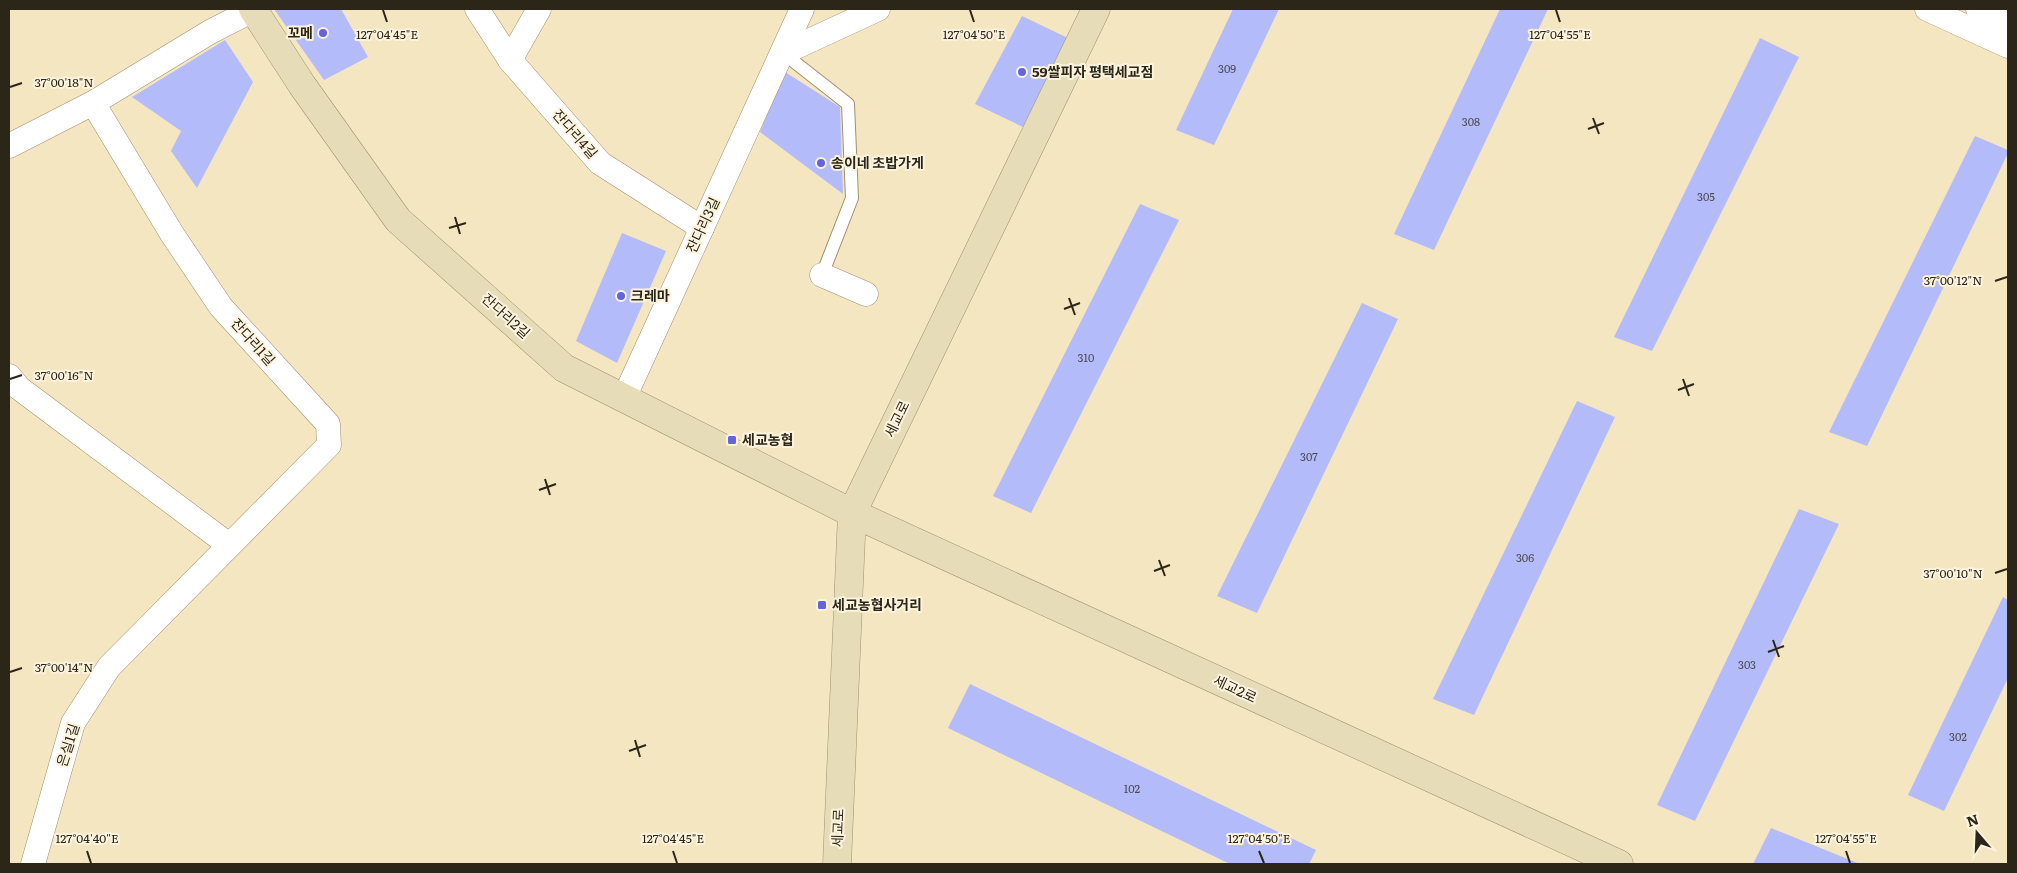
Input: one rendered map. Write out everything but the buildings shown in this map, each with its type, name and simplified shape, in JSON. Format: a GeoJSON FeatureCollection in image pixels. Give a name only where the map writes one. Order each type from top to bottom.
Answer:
{"type":"FeatureCollection","features":[{"type":"Feature","properties":{"kind":"street"},"geometry":{"type":"LineString","coordinates":[[9,146],[93,102],[210,32],[254,9]]}},
{"type":"Feature","properties":{"kind":"street","name":"잔다리2길"},"geometry":{"type":"LineString","coordinates":[[254,9],[302,84],[398,220],[564,368],[852,513]]}},
{"type":"Feature","properties":{"kind":"street","name":"잔다리4길"},"geometry":{"type":"LineString","coordinates":[[477,9],[510,60],[600,163],[702,228]]}},
{"type":"Feature","properties":{"kind":"street"},"geometry":{"type":"LineString","coordinates":[[510,60],[539,9]]}},
{"type":"Feature","properties":{"kind":"street","name":"잔다리3길"},"geometry":{"type":"LineString","coordinates":[[624,398],[802,9]]}},
{"type":"Feature","properties":{"kind":"street"},"geometry":{"type":"LineString","coordinates":[[783,52],[878,9]]}},
{"type":"Feature","properties":{"kind":"street","name":"세교로"},"geometry":{"type":"LineString","coordinates":[[837,864],[852,513],[1096,9]]}},
{"type":"Feature","properties":{"kind":"street"},"geometry":{"type":"LineString","coordinates":[[1926,9],[2008,46]]}},
{"type":"Feature","properties":{"kind":"street"},"geometry":{"type":"LineString","coordinates":[[1978,9],[2008,22]]}},
{"type":"Feature","properties":{"kind":"street","name":"잔다리1길"},"geometry":{"type":"LineString","coordinates":[[93,102],[172,234],[221,307],[328,424],[329,445],[224,550]]}},
{"type":"Feature","properties":{"kind":"street"},"geometry":{"type":"LineString","coordinates":[[822,275],[866,294]]}},
{"type":"Feature","properties":{"kind":"street"},"geometry":{"type":"LineString","coordinates":[[9,376],[19,388],[224,550]]}},
{"type":"Feature","properties":{"kind":"street","name":"세교2로"},"geometry":{"type":"LineString","coordinates":[[852,513],[1618,864]]}},
{"type":"Feature","properties":{"kind":"street","name":"은실1길"},"geometry":{"type":"LineString","coordinates":[[33,864],[73,723],[109,667],[224,550]]}},
{"type":"Feature","properties":{"kind":"lane"},"geometry":{"type":"LineString","coordinates":[[783,52],[848,104],[852,198],[822,275]]}},
{"type":"Feature","properties":{"kind":"place","name":"꼬메"},"geometry":{"type":"Point","coordinates":[323,33]}},
{"type":"Feature","properties":{"kind":"place","name":"59쌀피자 평택세교점"},"geometry":{"type":"Point","coordinates":[1022,72]}},
{"type":"Feature","properties":{"kind":"place","name":"송이네 초밥가게"},"geometry":{"type":"Point","coordinates":[821,163]}},
{"type":"Feature","properties":{"kind":"place","name":"크레마"},"geometry":{"type":"Point","coordinates":[621,296]}},
{"type":"Feature","properties":{"kind":"place","name":"세교농협"},"geometry":{"type":"Point","coordinates":[732,440]}},
{"type":"Feature","properties":{"kind":"place","name":"세교농협사거리"},"geometry":{"type":"Point","coordinates":[822,605]}}]}
